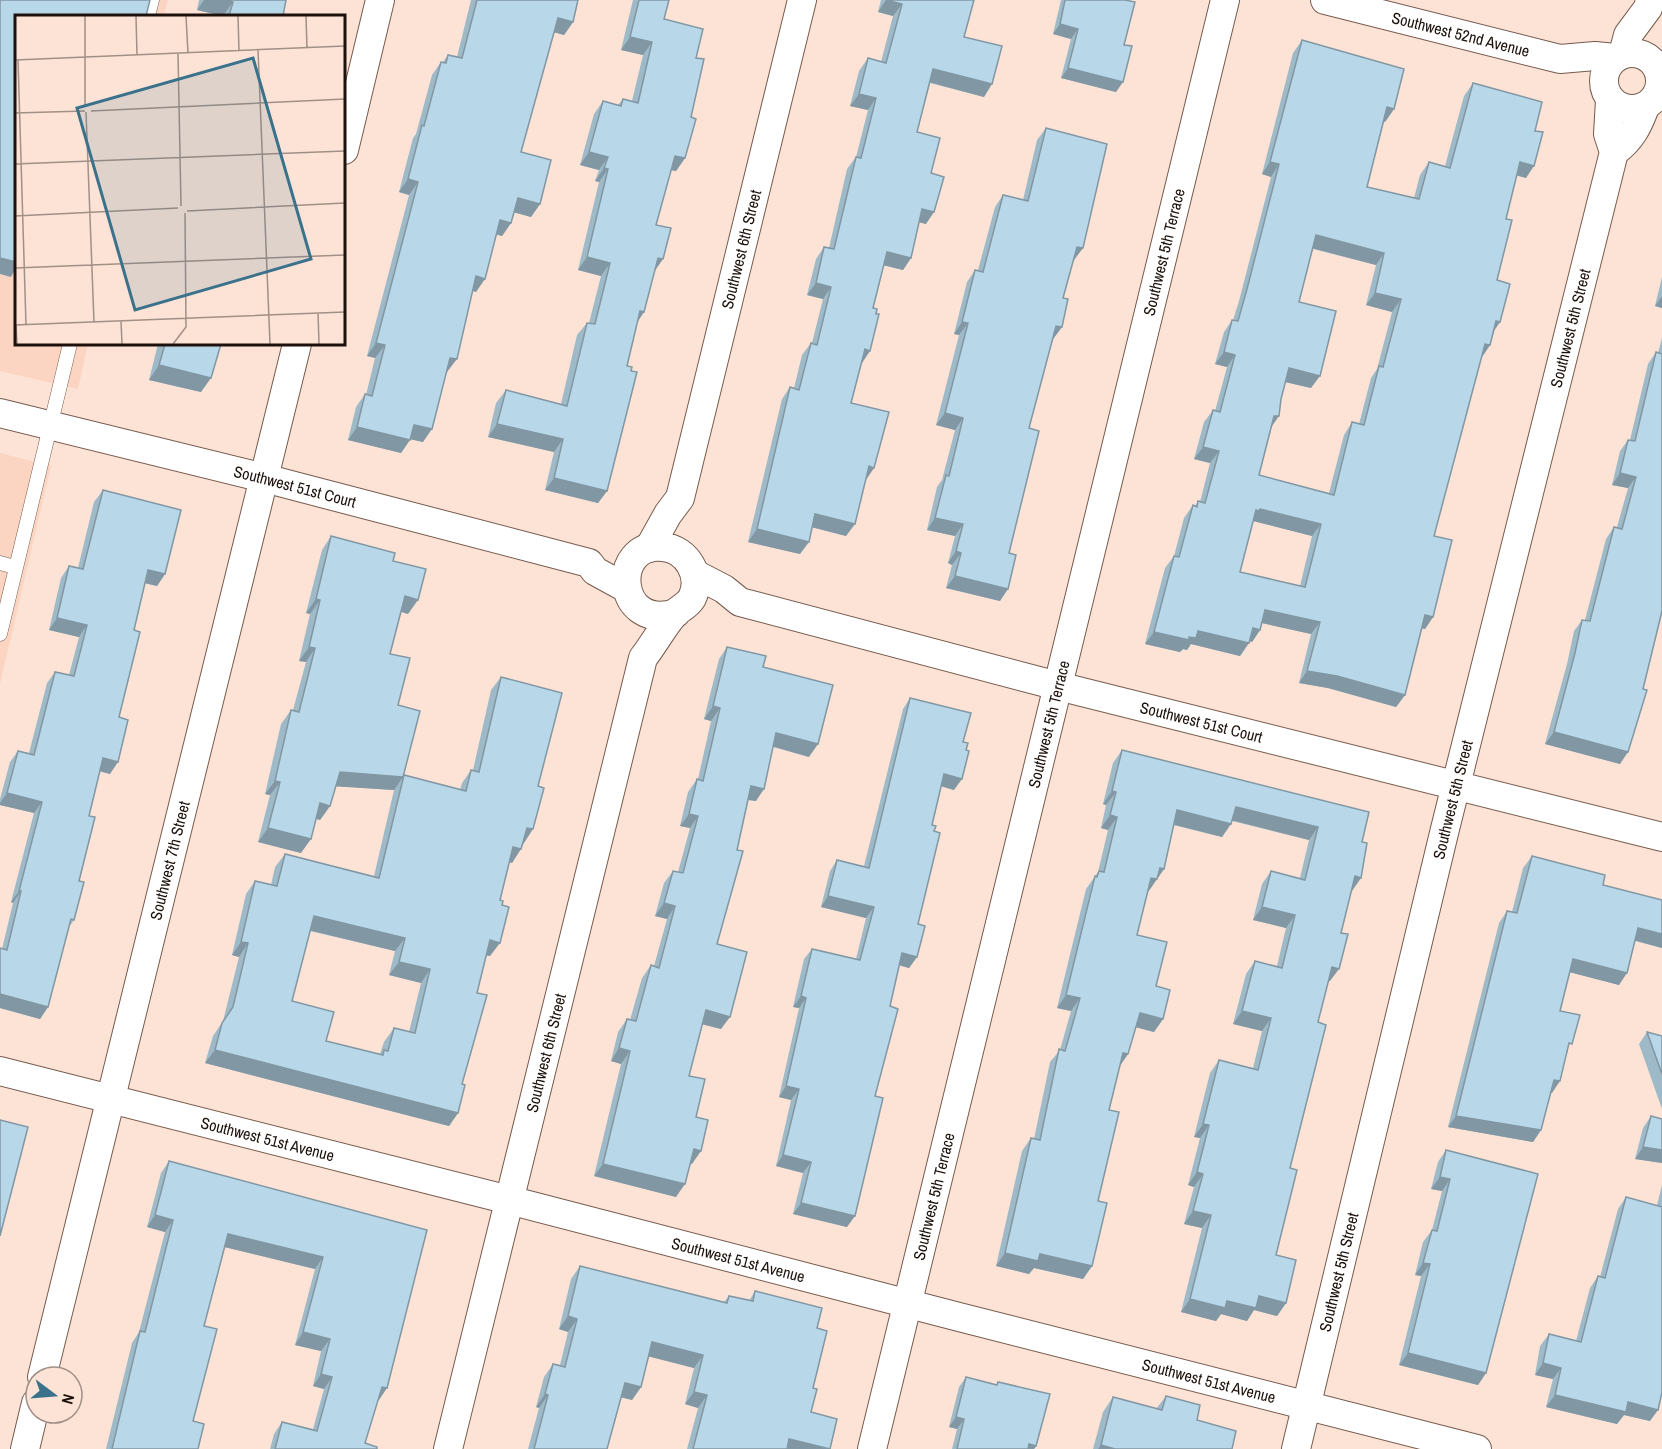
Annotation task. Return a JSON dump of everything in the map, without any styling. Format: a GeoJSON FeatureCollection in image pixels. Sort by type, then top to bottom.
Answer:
{"type":"FeatureCollection","features":[{"type":"Feature","properties":{"kind":"street"},"geometry":{"type":"LineString","coordinates":[[345,146],[380,0]]}},
{"type":"Feature","properties":{"kind":"street","name":"Southwest 6th Street"},"geometry":{"type":"LineString","coordinates":[[689,564],[681,498],[802,0]]}},
{"type":"Feature","properties":{"kind":"street","name":"Southwest 5th Terrace"},"geometry":{"type":"LineString","coordinates":[[872,1449],[1225,0]]}},
{"type":"Feature","properties":{"kind":"street","name":"Southwest 52nd Avenue"},"geometry":{"type":"LineString","coordinates":[[1325,0],[1560,59],[1619,56]]}},
{"type":"Feature","properties":{"kind":"street","name":"Southwest 5th Street"},"geometry":{"type":"LineString","coordinates":[[1296,1449],[1614,152],[1608,134],[1605,72],[1619,56],[1628,35],[1649,4]]}},
{"type":"Feature","properties":{"kind":"street","name":"Southwest 5th Street"},"geometry":{"type":"LineString","coordinates":[[1614,152],[1626,144],[1652,105],[1659,90],[1654,28],[1649,4]]}},
{"type":"Feature","properties":{"kind":"street"},"geometry":{"type":"LineString","coordinates":[[1619,56],[1639,54],[1657,65]]}},
{"type":"Feature","properties":{"kind":"street","name":"Southwest 52nd Avenue"},"geometry":{"type":"LineString","coordinates":[[1560,59],[1573,73],[1608,98]]}},
{"type":"Feature","properties":{"kind":"street"},"geometry":{"type":"LineString","coordinates":[[1608,98],[1622,108],[1630,110],[1652,105]]}},
{"type":"Feature","properties":{"kind":"street","name":"Southwest 7th Street"},"geometry":{"type":"LineString","coordinates":[[45,1365],[297,345]]}},
{"type":"Feature","properties":{"kind":"street","name":"Southwest 51st Court"},"geometry":{"type":"LineString","coordinates":[[0,413],[264,478],[589,563],[595,571],[632,598]]}},
{"type":"Feature","properties":{"kind":"street","name":"Southwest 6th Street"},"geometry":{"type":"LineString","coordinates":[[642,552],[681,498]]}},
{"type":"Feature","properties":{"kind":"street"},"geometry":{"type":"LineString","coordinates":[[661,546],[673,548],[689,564],[695,586],[692,597],[680,610],[665,616],[654,616],[632,598],[626,574],[630,563],[642,552],[661,546]]}},
{"type":"Feature","properties":{"kind":"street","name":"Southwest 51st Court"},"geometry":{"type":"LineString","coordinates":[[589,563],[600,558],[642,552]]}},
{"type":"Feature","properties":{"kind":"street","name":"Southwest 51st Court"},"geometry":{"type":"LineString","coordinates":[[689,564],[740,603]]}},
{"type":"Feature","properties":{"kind":"street","name":"Southwest 6th Street"},"geometry":{"type":"LineString","coordinates":[[632,598],[643,658]]}},
{"type":"Feature","properties":{"kind":"street","name":"Southwest 51st Court"},"geometry":{"type":"LineString","coordinates":[[680,610],[740,603],[1058,686],[1662,837]]}},
{"type":"Feature","properties":{"kind":"street","name":"Southwest 6th Street"},"geometry":{"type":"LineString","coordinates":[[448,1449],[643,658],[680,610]]}},
{"type":"Feature","properties":{"kind":"street","name":"Southwest 51st Avenue"},"geometry":{"type":"LineString","coordinates":[[0,1071],[1477,1449]]}},
{"type":"Feature","properties":{"kind":"street"},"geometry":{"type":"LineString","coordinates":[[25,1449],[31,1425]]}},
{"type":"Feature","properties":{"kind":"lane"},"geometry":{"type":"LineString","coordinates":[[148,15],[152,0]]}},
{"type":"Feature","properties":{"kind":"lane"},"geometry":{"type":"LineString","coordinates":[[0,634],[70,345]]}},
{"type":"Feature","properties":{"kind":"lane"},"geometry":{"type":"LineString","coordinates":[[0,563],[15,567]]}},
{"type":"Feature","properties":{"kind":"shaded area"},"geometry":{"type":"Polygon","coordinates":[[[0,0],[168,0],[164,15],[15,15],[15,345],[88,345],[78,389],[0,371],[0,0]]]}},
{"type":"Feature","properties":{"kind":"shaded area"},"geometry":{"type":"Polygon","coordinates":[[[0,453],[51,466],[0,684],[0,453]]]}},
{"type":"Feature","properties":{"kind":"building"},"geometry":{"type":"Polygon","coordinates":[[[0,0],[150,0],[146,15],[15,15],[15,262],[0,258],[0,0]]]}},
{"type":"Feature","properties":{"kind":"building"},"geometry":{"type":"Polygon","coordinates":[[[225,0],[286,0],[283,15],[229,15],[233,2],[225,0]]]}},
{"type":"Feature","properties":{"kind":"building"},"geometry":{"type":"Polygon","coordinates":[[[477,0],[578,0],[573,22],[558,18],[521,152],[551,160],[540,204],[518,198],[511,223],[500,220],[485,279],[476,276],[457,359],[450,358],[432,429],[414,425],[410,440],[357,427],[365,394],[372,396],[385,345],[376,343],[418,182],[408,179],[422,125],[424,126],[441,62],[446,63],[448,55],[462,58],[477,0]]]}},
{"type":"Feature","properties":{"kind":"building"},"geometry":{"type":"Polygon","coordinates":[[[639,0],[669,0],[664,19],[703,29],[696,58],[704,59],[691,117],[696,119],[685,158],[675,156],[656,225],[671,228],[663,259],[658,258],[644,312],[640,311],[627,366],[632,367],[631,371],[637,372],[607,491],[554,478],[563,439],[497,424],[506,390],[567,406],[587,323],[595,324],[610,263],[587,257],[608,169],[604,168],[608,157],[589,152],[603,101],[621,106],[623,99],[638,103],[652,42],[630,37],[639,0]]]}},
{"type":"Feature","properties":{"kind":"building"},"geometry":{"type":"Polygon","coordinates":[[[886,0],[974,0],[964,37],[1002,46],[992,84],[933,69],[917,132],[940,138],[931,173],[944,177],[934,212],[922,209],[911,258],[887,252],[873,308],[877,309],[876,314],[879,314],[870,351],[865,349],[851,403],[889,412],[874,468],[869,466],[855,524],[815,514],[809,542],[757,529],[790,387],[799,390],[811,343],[817,345],[831,287],[816,283],[824,247],[834,249],[856,157],[861,158],[876,98],[859,94],[868,58],[886,63],[902,4],[886,0]]]}},
{"type":"Feature","properties":{"kind":"building"},"geometry":{"type":"Polygon","coordinates":[[[1065,0],[1135,2],[1124,45],[1132,46],[1123,82],[1068,68],[1078,29],[1060,24],[1065,0]]]}},
{"type":"Feature","properties":{"kind":"building"},"geometry":{"type":"Polygon","coordinates":[[[1302,40],[1404,69],[1394,109],[1387,107],[1367,187],[1419,199],[1429,162],[1450,168],[1473,83],[1542,102],[1535,131],[1543,132],[1534,166],[1520,162],[1506,219],[1512,220],[1497,280],[1510,284],[1500,322],[1496,321],[1490,345],[1485,344],[1434,536],[1452,540],[1433,617],[1425,615],[1405,695],[1337,676],[1307,671],[1320,622],[1265,610],[1260,630],[1253,628],[1249,643],[1198,631],[1196,638],[1189,637],[1189,640],[1154,632],[1174,556],[1179,557],[1193,505],[1197,507],[1198,501],[1205,503],[1219,451],[1203,447],[1213,410],[1220,412],[1235,355],[1224,352],[1232,320],[1238,321],[1279,164],[1270,162],[1302,40]],[[1316,235],[1299,302],[1336,311],[1320,376],[1289,368],[1279,416],[1274,416],[1259,475],[1334,495],[1352,422],[1364,425],[1379,366],[1383,367],[1401,299],[1375,293],[1384,253],[1316,235]],[[1260,509],[1260,511],[1256,510],[1240,572],[1305,587],[1321,524],[1260,509]]]}},
{"type":"Feature","properties":{"kind":"building"},"geometry":{"type":"Polygon","coordinates":[[[1046,128],[1107,144],[1083,248],[1077,247],[1063,298],[1068,299],[1062,327],[1056,326],[1029,428],[1039,431],[1009,553],[1016,555],[1008,589],[955,576],[961,553],[956,551],[963,524],[935,518],[946,475],[949,476],[963,418],[945,413],[968,323],[962,322],[975,270],[983,272],[1003,195],[1028,201],[1046,128]]]}},
{"type":"Feature","properties":{"kind":"building"},"geometry":{"type":"Polygon","coordinates":[[[165,345],[221,345],[211,378],[159,365],[165,345]]]}},
{"type":"Feature","properties":{"kind":"building"},"geometry":{"type":"Polygon","coordinates":[[[1656,352],[1662,354],[1662,611],[1643,689],[1647,690],[1628,752],[1554,732],[1582,620],[1590,621],[1614,527],[1622,529],[1636,477],[1620,473],[1628,440],[1635,441],[1656,352]]]}},
{"type":"Feature","properties":{"kind":"building"},"geometry":{"type":"Polygon","coordinates":[[[103,490],[181,510],[165,574],[148,570],[134,630],[140,632],[119,717],[128,720],[118,762],[103,758],[89,816],[95,817],[79,881],[84,882],[74,920],[71,919],[48,1007],[0,994],[0,948],[7,950],[21,891],[19,891],[42,802],[7,793],[18,751],[34,755],[55,672],[74,676],[87,625],[57,618],[69,566],[83,569],[103,490]]]}},
{"type":"Feature","properties":{"kind":"building"},"geometry":{"type":"Polygon","coordinates":[[[331,536],[395,553],[393,561],[426,569],[418,600],[405,596],[390,654],[410,658],[398,705],[420,711],[403,777],[340,772],[330,806],[320,803],[311,839],[268,828],[280,782],[275,781],[291,710],[299,712],[315,648],[309,647],[320,600],[316,599],[331,536]]]}},
{"type":"Feature","properties":{"kind":"building"},"geometry":{"type":"Polygon","coordinates":[[[727,647],[766,656],[763,667],[833,685],[818,744],[776,733],[764,789],[751,786],[737,850],[743,851],[717,944],[747,952],[730,1017],[706,1010],[689,1076],[705,1079],[696,1117],[708,1120],[701,1151],[694,1149],[685,1184],[603,1164],[630,1051],[619,1048],[627,1019],[636,1021],[651,965],[659,968],[675,906],[664,903],[673,871],[683,873],[698,816],[689,814],[697,779],[703,781],[720,708],[713,706],[727,647]]]}},
{"type":"Feature","properties":{"kind":"building"},"geometry":{"type":"Polygon","coordinates":[[[501,677],[562,693],[538,786],[544,788],[533,829],[527,828],[521,849],[513,847],[500,900],[503,901],[502,905],[509,907],[500,943],[490,940],[477,993],[487,995],[462,1084],[465,1085],[458,1113],[215,1050],[222,1023],[233,1007],[248,943],[241,942],[255,881],[277,886],[285,854],[379,878],[404,775],[466,791],[471,770],[479,772],[501,677]],[[314,916],[292,1001],[334,1012],[326,1041],[383,1055],[384,1050],[388,1051],[394,1028],[415,1033],[430,969],[399,962],[405,938],[314,916]]]}},
{"type":"Feature","properties":{"kind":"building"},"geometry":{"type":"Polygon","coordinates":[[[910,698],[971,713],[963,742],[968,743],[966,750],[969,751],[962,779],[944,774],[932,825],[936,826],[934,831],[940,833],[918,924],[925,926],[917,957],[902,953],[890,1006],[898,1009],[875,1096],[883,1098],[855,1216],[801,1203],[811,1162],[783,1155],[799,1089],[786,1086],[806,998],[801,996],[812,949],[860,960],[874,907],[828,896],[837,860],[869,868],[910,698]]]}},
{"type":"Feature","properties":{"kind":"building"},"geometry":{"type":"Polygon","coordinates":[[[1122,750],[1369,812],[1362,842],[1367,843],[1361,878],[1355,876],[1341,933],[1348,934],[1339,969],[1332,967],[1318,1022],[1326,1025],[1290,1168],[1297,1170],[1276,1255],[1296,1260],[1286,1303],[1259,1296],[1256,1308],[1227,1301],[1225,1308],[1190,1299],[1211,1215],[1193,1211],[1203,1174],[1197,1172],[1209,1125],[1203,1124],[1219,1060],[1258,1070],[1271,1018],[1242,1011],[1255,961],[1282,968],[1295,915],[1262,907],[1271,871],[1305,880],[1318,827],[1236,807],[1231,824],[1177,810],[1164,869],[1160,868],[1157,879],[1151,878],[1137,935],[1167,942],[1156,986],[1170,990],[1163,1019],[1140,1013],[1128,1054],[1123,1053],[1109,1110],[1119,1112],[1098,1201],[1107,1203],[1092,1266],[1040,1254],[1038,1261],[1005,1253],[1031,1138],[1040,1140],[1059,1049],[1065,1051],[1080,998],[1066,995],[1095,876],[1097,877],[1099,871],[1104,872],[1117,817],[1110,815],[1116,792],[1112,791],[1122,750]]]}},
{"type":"Feature","properties":{"kind":"building"},"geometry":{"type":"Polygon","coordinates":[[[1532,856],[1605,875],[1603,885],[1662,900],[1662,934],[1638,928],[1627,973],[1573,959],[1560,1011],[1580,1015],[1572,1044],[1569,1043],[1560,1081],[1554,1080],[1541,1130],[1456,1116],[1507,911],[1517,913],[1532,856]]]}},
{"type":"Feature","properties":{"kind":"building"},"geometry":{"type":"Polygon","coordinates":[[[1647,1032],[1662,1036],[1662,1074],[1647,1032]]]}},
{"type":"Feature","properties":{"kind":"building"},"geometry":{"type":"Polygon","coordinates":[[[1651,1116],[1662,1119],[1662,1150],[1643,1147],[1651,1116]]]}},
{"type":"Feature","properties":{"kind":"building"},"geometry":{"type":"Polygon","coordinates":[[[0,1120],[28,1127],[0,1236],[0,1120]]]}},
{"type":"Feature","properties":{"kind":"building"},"geometry":{"type":"Polygon","coordinates":[[[1446,1150],[1538,1174],[1486,1373],[1408,1353],[1430,1264],[1423,1263],[1432,1230],[1437,1231],[1450,1179],[1440,1177],[1446,1150]]]}},
{"type":"Feature","properties":{"kind":"building"},"geometry":{"type":"Polygon","coordinates":[[[169,1161],[427,1230],[387,1388],[382,1387],[365,1443],[377,1449],[275,1449],[282,1422],[317,1431],[332,1377],[321,1374],[330,1339],[303,1332],[323,1257],[228,1234],[204,1326],[217,1329],[193,1421],[204,1424],[198,1449],[112,1449],[140,1331],[145,1332],[173,1220],[155,1215],[169,1161]]]}},
{"type":"Feature","properties":{"kind":"building"},"geometry":{"type":"Polygon","coordinates":[[[1626,1197],[1662,1207],[1662,1392],[1658,1410],[1628,1402],[1626,1412],[1555,1395],[1561,1368],[1543,1363],[1549,1334],[1581,1342],[1598,1276],[1605,1278],[1626,1197]]]}},
{"type":"Feature","properties":{"kind":"building"},"geometry":{"type":"Polygon","coordinates":[[[580,1266],[727,1303],[729,1296],[753,1301],[755,1291],[822,1308],[817,1328],[827,1331],[813,1388],[817,1389],[811,1412],[837,1419],[830,1449],[789,1439],[787,1449],[693,1449],[707,1395],[694,1392],[703,1355],[652,1342],[641,1387],[625,1383],[607,1449],[534,1449],[548,1395],[545,1394],[553,1364],[565,1367],[577,1319],[568,1316],[580,1266]]]}},
{"type":"Feature","properties":{"kind":"building"},"geometry":{"type":"Polygon","coordinates":[[[966,1377],[1050,1394],[1036,1446],[1029,1444],[1028,1449],[957,1449],[964,1419],[956,1417],[966,1377]]]}},
{"type":"Feature","properties":{"kind":"building"},"geometry":{"type":"Polygon","coordinates":[[[1166,1396],[1200,1405],[1197,1420],[1236,1431],[1232,1449],[1115,1449],[1101,1445],[1113,1397],[1162,1410],[1166,1396]]]}}]}
